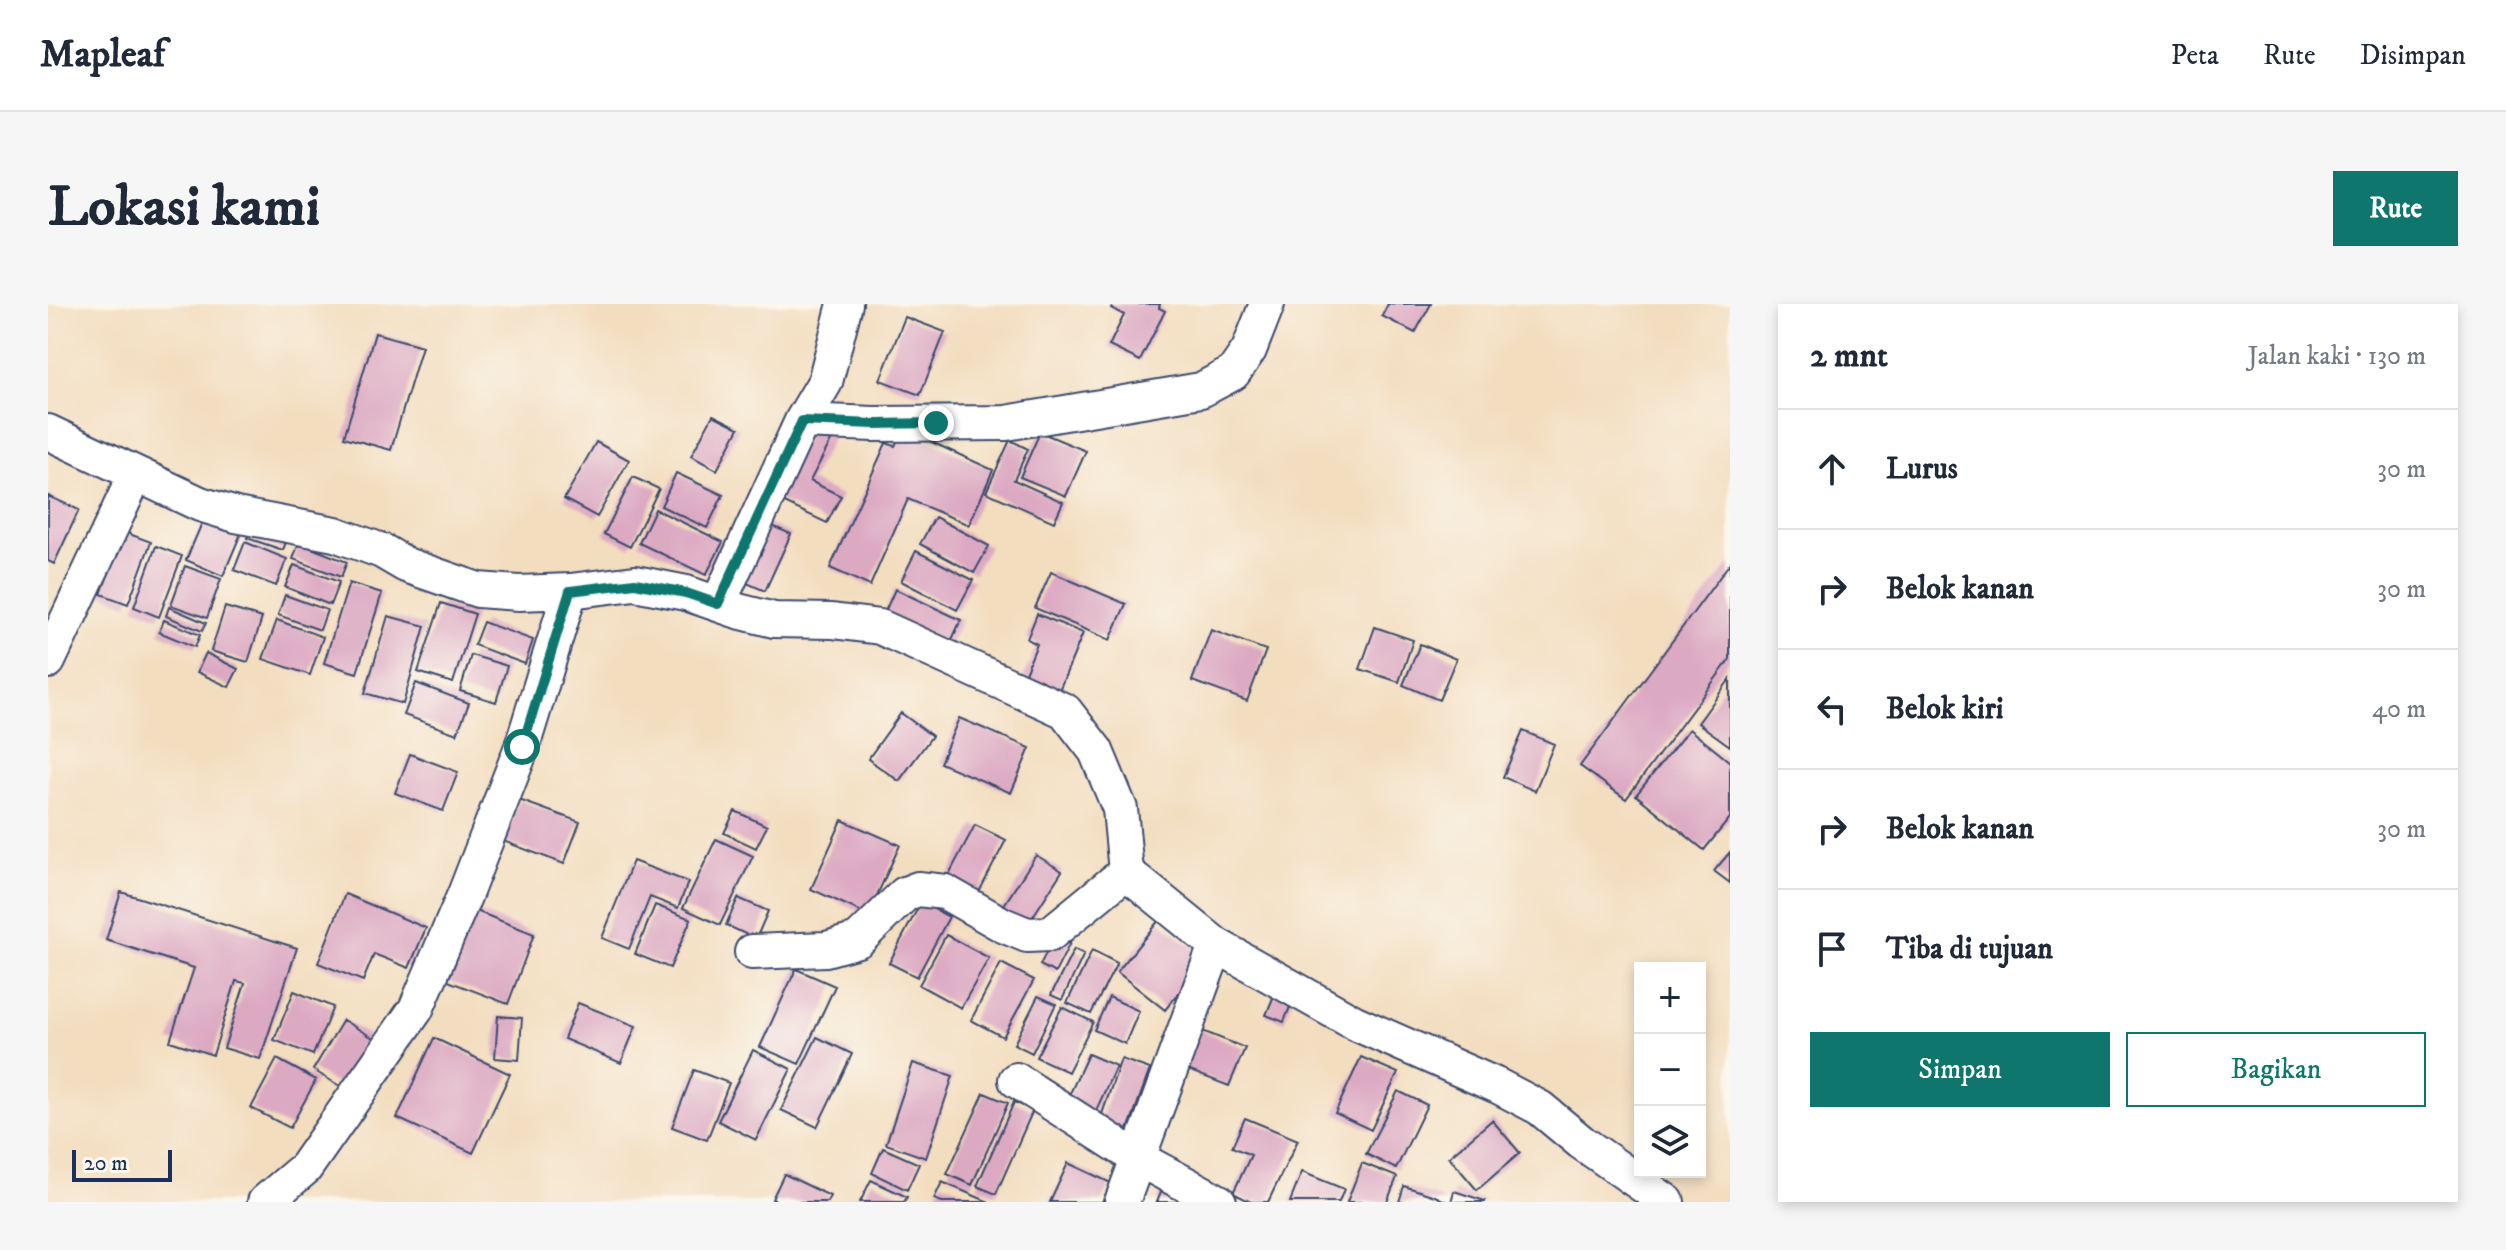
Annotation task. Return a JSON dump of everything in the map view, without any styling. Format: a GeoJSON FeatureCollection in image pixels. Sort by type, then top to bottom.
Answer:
{"type":"FeatureCollection","features":[{"type":"Feature","properties":{"kind":"street"},"geometry":{"type":"LineString","coordinates":[[718,604],[802,421],[825,382],[845,304]]}},
{"type":"Feature","properties":{"kind":"street"},"geometry":{"type":"LineString","coordinates":[[802,421],[1006,423],[1201,390],[1233,373],[1249,350],[1267,304]]}},
{"type":"Feature","properties":{"kind":"street"},"geometry":{"type":"LineString","coordinates":[[48,432],[200,504],[236,515],[335,534],[382,551],[406,565],[478,590],[519,593],[570,591],[635,583],[686,593],[774,620],[832,621],[880,627],[1065,711],[1096,751],[1120,809],[1126,872],[1216,945],[1355,1023],[1498,1086],[1540,1108],[1581,1142],[1667,1202]]}},
{"type":"Feature","properties":{"kind":"street"},"geometry":{"type":"LineString","coordinates":[[48,661],[136,474]]}},
{"type":"Feature","properties":{"kind":"street"},"geometry":{"type":"LineString","coordinates":[[265,1202],[305,1168],[416,1009],[522,747],[570,591]]}},
{"type":"Feature","properties":{"kind":"street"},"geometry":{"type":"LineString","coordinates":[[752,952],[826,949],[858,940],[905,894],[918,889],[945,892],[1027,935],[1050,934],[1126,872]]}},
{"type":"Feature","properties":{"kind":"street"},"geometry":{"type":"LineString","coordinates":[[1122,1202],[1216,945]]}},
{"type":"Feature","properties":{"kind":"street"},"geometry":{"type":"LineString","coordinates":[[1016,1080],[1139,1159],[1219,1202]]}},
{"type":"Feature","properties":{"kind":"building"},"geometry":{"type":"Polygon","coordinates":[[[1113,304],[1160,304],[1159,308],[1165,311],[1140,361],[1109,346],[1124,315],[1111,308],[1113,304]]]}},
{"type":"Feature","properties":{"kind":"building"},"geometry":{"type":"Polygon","coordinates":[[[1388,304],[1431,304],[1415,333],[1382,316],[1388,304]]]}},
{"type":"Feature","properties":{"kind":"building"},"geometry":{"type":"Polygon","coordinates":[[[905,317],[945,332],[920,395],[880,380],[905,317]]]}},
{"type":"Feature","properties":{"kind":"building"},"geometry":{"type":"Polygon","coordinates":[[[375,333],[422,346],[391,450],[344,437],[375,333]]]}},
{"type":"Feature","properties":{"kind":"building"},"geometry":{"type":"Polygon","coordinates":[[[713,415],[739,428],[717,470],[691,456],[713,415]]]}},
{"type":"Feature","properties":{"kind":"building"},"geometry":{"type":"Polygon","coordinates":[[[814,423],[835,433],[810,481],[841,496],[827,523],[774,498],[814,423]]]}},
{"type":"Feature","properties":{"kind":"building"},"geometry":{"type":"Polygon","coordinates":[[[903,429],[993,470],[969,525],[908,499],[870,586],[830,568],[886,443],[895,446],[903,429]]]}},
{"type":"Feature","properties":{"kind":"building"},"geometry":{"type":"Polygon","coordinates":[[[1040,432],[1086,451],[1066,496],[1020,477],[1040,432]]]}},
{"type":"Feature","properties":{"kind":"building"},"geometry":{"type":"Polygon","coordinates":[[[1010,440],[1028,449],[1014,480],[1063,502],[1054,522],[986,492],[1010,440]]]}},
{"type":"Feature","properties":{"kind":"building"},"geometry":{"type":"Polygon","coordinates":[[[596,442],[629,460],[597,517],[564,499],[596,442]]]}},
{"type":"Feature","properties":{"kind":"building"},"geometry":{"type":"Polygon","coordinates":[[[676,473],[723,495],[707,528],[661,506],[676,473]]]}},
{"type":"Feature","properties":{"kind":"building"},"geometry":{"type":"Polygon","coordinates":[[[633,477],[659,489],[630,547],[604,534],[633,477]]]}},
{"type":"Feature","properties":{"kind":"building"},"geometry":{"type":"Polygon","coordinates":[[[48,496],[79,510],[54,564],[48,561],[48,496]]]}},
{"type":"Feature","properties":{"kind":"building"},"geometry":{"type":"Polygon","coordinates":[[[655,509],[723,542],[706,575],[639,543],[655,509]]]}},
{"type":"Feature","properties":{"kind":"building"},"geometry":{"type":"Polygon","coordinates":[[[205,516],[242,531],[223,576],[186,560],[205,516]]]}},
{"type":"Feature","properties":{"kind":"building"},"geometry":{"type":"Polygon","coordinates":[[[935,517],[989,546],[974,573],[920,544],[935,517]]]}},
{"type":"Feature","properties":{"kind":"building"},"geometry":{"type":"Polygon","coordinates":[[[253,521],[289,534],[283,550],[247,538],[253,521]]]}},
{"type":"Feature","properties":{"kind":"building"},"geometry":{"type":"Polygon","coordinates":[[[765,523],[791,534],[765,591],[740,580],[765,523]]]}},
{"type":"Feature","properties":{"kind":"building"},"geometry":{"type":"Polygon","coordinates":[[[124,532],[151,542],[128,604],[101,594],[124,532]]]}},
{"type":"Feature","properties":{"kind":"building"},"geometry":{"type":"Polygon","coordinates":[[[245,542],[287,559],[276,586],[234,570],[245,542]]]}},
{"type":"Feature","properties":{"kind":"building"},"geometry":{"type":"Polygon","coordinates":[[[299,543],[347,562],[341,577],[293,559],[299,543]]]}},
{"type":"Feature","properties":{"kind":"building"},"geometry":{"type":"Polygon","coordinates":[[[156,546],[182,556],[159,617],[134,607],[156,546]]]}},
{"type":"Feature","properties":{"kind":"building"},"geometry":{"type":"Polygon","coordinates":[[[916,551],[973,580],[957,610],[901,581],[916,551]]]}},
{"type":"Feature","properties":{"kind":"building"},"geometry":{"type":"Polygon","coordinates":[[[1730,563],[1730,659],[1626,799],[1580,766],[1730,563]]]}},
{"type":"Feature","properties":{"kind":"building"},"geometry":{"type":"Polygon","coordinates":[[[294,565],[339,582],[330,605],[285,587],[294,565]]]}},
{"type":"Feature","properties":{"kind":"building"},"geometry":{"type":"Polygon","coordinates":[[[185,566],[221,579],[207,618],[171,605],[185,566]]]}},
{"type":"Feature","properties":{"kind":"building"},"geometry":{"type":"Polygon","coordinates":[[[1051,572],[1126,604],[1110,640],[1035,608],[1051,572]]]}},
{"type":"Feature","properties":{"kind":"building"},"geometry":{"type":"Polygon","coordinates":[[[349,583],[382,593],[357,673],[324,663],[349,583]]]}},
{"type":"Feature","properties":{"kind":"building"},"geometry":{"type":"Polygon","coordinates":[[[895,589],[961,620],[950,644],[884,614],[895,589]]]}},
{"type":"Feature","properties":{"kind":"building"},"geometry":{"type":"Polygon","coordinates":[[[285,595],[327,610],[320,630],[278,615],[285,595]]]}},
{"type":"Feature","properties":{"kind":"building"},"geometry":{"type":"Polygon","coordinates":[[[441,603],[475,614],[453,683],[418,672],[441,603]]]}},
{"type":"Feature","properties":{"kind":"building"},"geometry":{"type":"Polygon","coordinates":[[[169,607],[206,623],[202,631],[166,616],[169,607]]]}},
{"type":"Feature","properties":{"kind":"building"},"geometry":{"type":"Polygon","coordinates":[[[225,607],[262,618],[248,662],[211,651],[225,607]]]}},
{"type":"Feature","properties":{"kind":"building"},"geometry":{"type":"Polygon","coordinates":[[[1037,614],[1083,633],[1058,693],[1023,678],[1037,644],[1027,639],[1037,614]]]}},
{"type":"Feature","properties":{"kind":"building"},"geometry":{"type":"Polygon","coordinates":[[[388,616],[425,626],[403,704],[365,693],[388,616]]]}},
{"type":"Feature","properties":{"kind":"building"},"geometry":{"type":"Polygon","coordinates":[[[164,620],[200,635],[195,647],[159,632],[164,620]]]}},
{"type":"Feature","properties":{"kind":"building"},"geometry":{"type":"Polygon","coordinates":[[[277,620],[323,637],[310,675],[263,659],[277,620]]]}},
{"type":"Feature","properties":{"kind":"building"},"geometry":{"type":"Polygon","coordinates":[[[483,622],[533,640],[525,664],[474,645],[483,622]]]}},
{"type":"Feature","properties":{"kind":"building"},"geometry":{"type":"Polygon","coordinates":[[[1375,627],[1413,640],[1399,682],[1360,669],[1375,627]]]}},
{"type":"Feature","properties":{"kind":"building"},"geometry":{"type":"Polygon","coordinates":[[[1211,630],[1266,650],[1247,701],[1192,681],[1211,630]]]}},
{"type":"Feature","properties":{"kind":"building"},"geometry":{"type":"Polygon","coordinates":[[[1420,644],[1456,659],[1439,700],[1403,685],[1420,644]]]}},
{"type":"Feature","properties":{"kind":"building"},"geometry":{"type":"Polygon","coordinates":[[[206,653],[238,669],[229,687],[197,672],[206,653]]]}},
{"type":"Feature","properties":{"kind":"building"},"geometry":{"type":"Polygon","coordinates":[[[471,655],[507,666],[496,702],[460,691],[471,655]]]}},
{"type":"Feature","properties":{"kind":"building"},"geometry":{"type":"Polygon","coordinates":[[[1730,679],[1730,746],[1698,723],[1730,679]]]}},
{"type":"Feature","properties":{"kind":"building"},"geometry":{"type":"Polygon","coordinates":[[[416,683],[469,703],[457,734],[404,715],[416,683]]]}},
{"type":"Feature","properties":{"kind":"building"},"geometry":{"type":"Polygon","coordinates":[[[901,713],[932,736],[899,781],[868,759],[901,713]]]}},
{"type":"Feature","properties":{"kind":"building"},"geometry":{"type":"Polygon","coordinates":[[[959,718],[1030,748],[1011,793],[940,763],[959,718]]]}},
{"type":"Feature","properties":{"kind":"building"},"geometry":{"type":"Polygon","coordinates":[[[1689,729],[1730,762],[1730,818],[1704,850],[1636,795],[1689,729]]]}},
{"type":"Feature","properties":{"kind":"building"},"geometry":{"type":"Polygon","coordinates":[[[1523,731],[1554,744],[1535,791],[1503,777],[1523,731]]]}},
{"type":"Feature","properties":{"kind":"building"},"geometry":{"type":"Polygon","coordinates":[[[410,754],[458,772],[443,811],[395,793],[410,754]]]}},
{"type":"Feature","properties":{"kind":"building"},"geometry":{"type":"Polygon","coordinates":[[[519,800],[580,822],[564,864],[503,841],[519,800]]]}},
{"type":"Feature","properties":{"kind":"building"},"geometry":{"type":"Polygon","coordinates":[[[735,811],[767,826],[756,848],[724,833],[735,811]]]}},
{"type":"Feature","properties":{"kind":"building"},"geometry":{"type":"Polygon","coordinates":[[[842,820],[900,845],[868,915],[811,889],[842,820]]]}},
{"type":"Feature","properties":{"kind":"building"},"geometry":{"type":"Polygon","coordinates":[[[975,825],[1006,840],[977,896],[946,880],[975,825]]]}},
{"type":"Feature","properties":{"kind":"building"},"geometry":{"type":"Polygon","coordinates":[[[716,839],[753,856],[720,925],[683,908],[716,839]]]}},
{"type":"Feature","properties":{"kind":"building"},"geometry":{"type":"Polygon","coordinates":[[[1730,852],[1730,883],[1714,871],[1730,852]]]}},
{"type":"Feature","properties":{"kind":"building"},"geometry":{"type":"Polygon","coordinates":[[[1036,855],[1062,871],[1023,932],[997,916],[1036,855]]]}},
{"type":"Feature","properties":{"kind":"building"},"geometry":{"type":"Polygon","coordinates":[[[633,861],[688,882],[678,908],[650,897],[629,949],[602,938],[633,861]]]}},
{"type":"Feature","properties":{"kind":"building"},"geometry":{"type":"Polygon","coordinates":[[[121,892],[297,948],[260,1059],[224,1048],[245,983],[236,981],[213,1055],[170,1041],[194,968],[106,940],[121,892]]]}},
{"type":"Feature","properties":{"kind":"building"},"geometry":{"type":"Polygon","coordinates":[[[345,894],[426,928],[409,968],[374,954],[363,981],[318,963],[345,894]]]}},
{"type":"Feature","properties":{"kind":"building"},"geometry":{"type":"Polygon","coordinates":[[[738,898],[768,911],[756,939],[726,925],[738,898]]]}},
{"type":"Feature","properties":{"kind":"building"},"geometry":{"type":"Polygon","coordinates":[[[921,902],[949,917],[917,977],[889,963],[921,902]]]}},
{"type":"Feature","properties":{"kind":"building"},"geometry":{"type":"Polygon","coordinates":[[[655,905],[691,919],[670,968],[635,954],[655,905]]]}},
{"type":"Feature","properties":{"kind":"building"},"geometry":{"type":"Polygon","coordinates":[[[476,911],[534,934],[508,1004],[448,981],[476,911]]]}},
{"type":"Feature","properties":{"kind":"building"},"geometry":{"type":"Polygon","coordinates":[[[1159,920],[1206,959],[1165,1010],[1117,972],[1159,920]]]}},
{"type":"Feature","properties":{"kind":"building"},"geometry":{"type":"Polygon","coordinates":[[[1056,933],[1071,941],[1055,973],[1040,965],[1056,933]]]}},
{"type":"Feature","properties":{"kind":"building"},"geometry":{"type":"Polygon","coordinates":[[[946,935],[989,958],[961,1008],[919,985],[946,935]]]}},
{"type":"Feature","properties":{"kind":"building"},"geometry":{"type":"Polygon","coordinates":[[[1074,949],[1084,954],[1062,1000],[1051,995],[1074,949]]]}},
{"type":"Feature","properties":{"kind":"building"},"geometry":{"type":"Polygon","coordinates":[[[1092,950],[1117,963],[1091,1014],[1067,1003],[1092,950]]]}},
{"type":"Feature","properties":{"kind":"building"},"geometry":{"type":"Polygon","coordinates":[[[1001,963],[1034,980],[1003,1037],[971,1020],[1001,963]]]}},
{"type":"Feature","properties":{"kind":"building"},"geometry":{"type":"Polygon","coordinates":[[[796,969],[835,986],[799,1064],[760,1047],[796,969]]]}},
{"type":"Feature","properties":{"kind":"building"},"geometry":{"type":"Polygon","coordinates":[[[294,991],[333,1007],[313,1055],[274,1040],[294,991]]]}},
{"type":"Feature","properties":{"kind":"building"},"geometry":{"type":"Polygon","coordinates":[[[1275,993],[1293,999],[1284,1022],[1266,1015],[1275,993]]]}},
{"type":"Feature","properties":{"kind":"building"},"geometry":{"type":"Polygon","coordinates":[[[1038,996],[1056,1004],[1032,1053],[1014,1044],[1038,996]]]}},
{"type":"Feature","properties":{"kind":"building"},"geometry":{"type":"Polygon","coordinates":[[[1109,997],[1139,1011],[1125,1044],[1094,1030],[1109,997]]]}},
{"type":"Feature","properties":{"kind":"building"},"geometry":{"type":"Polygon","coordinates":[[[578,1003],[636,1026],[621,1063],[564,1039],[578,1003]]]}},
{"type":"Feature","properties":{"kind":"building"},"geometry":{"type":"Polygon","coordinates":[[[1062,1007],[1093,1022],[1068,1072],[1036,1057],[1062,1007]]]}},
{"type":"Feature","properties":{"kind":"building"},"geometry":{"type":"Polygon","coordinates":[[[498,1016],[522,1018],[519,1060],[495,1058],[498,1016]]]}},
{"type":"Feature","properties":{"kind":"building"},"geometry":{"type":"Polygon","coordinates":[[[343,1020],[380,1042],[350,1092],[313,1070],[343,1020]]]}},
{"type":"Feature","properties":{"kind":"building"},"geometry":{"type":"Polygon","coordinates":[[[1200,1030],[1245,1048],[1229,1086],[1185,1069],[1200,1030]]]}},
{"type":"Feature","properties":{"kind":"building"},"geometry":{"type":"Polygon","coordinates":[[[817,1037],[852,1054],[817,1127],[781,1110],[817,1037]]]}},
{"type":"Feature","properties":{"kind":"building"},"geometry":{"type":"Polygon","coordinates":[[[434,1038],[510,1074],[473,1153],[397,1118],[434,1038]]]}},
{"type":"Feature","properties":{"kind":"building"},"geometry":{"type":"Polygon","coordinates":[[[753,1050],[791,1069],[756,1140],[718,1121],[753,1050]]]}},
{"type":"Feature","properties":{"kind":"building"},"geometry":{"type":"Polygon","coordinates":[[[1088,1054],[1116,1066],[1095,1113],[1067,1100],[1088,1054]]]}},
{"type":"Feature","properties":{"kind":"building"},"geometry":{"type":"Polygon","coordinates":[[[1361,1057],[1398,1073],[1371,1130],[1335,1113],[1361,1057]]]}},
{"type":"Feature","properties":{"kind":"building"},"geometry":{"type":"Polygon","coordinates":[[[277,1059],[316,1080],[290,1128],[251,1108],[277,1059]]]}},
{"type":"Feature","properties":{"kind":"building"},"geometry":{"type":"Polygon","coordinates":[[[1121,1059],[1150,1069],[1128,1130],[1100,1120],[1121,1059]]]}},
{"type":"Feature","properties":{"kind":"building"},"geometry":{"type":"Polygon","coordinates":[[[913,1063],[953,1076],[926,1158],[886,1144],[913,1063]]]}},
{"type":"Feature","properties":{"kind":"building"},"geometry":{"type":"Polygon","coordinates":[[[694,1070],[729,1083],[707,1140],[672,1127],[694,1070]]]}},
{"type":"Feature","properties":{"kind":"building"},"geometry":{"type":"Polygon","coordinates":[[[1398,1091],[1427,1105],[1396,1169],[1366,1154],[1398,1091]]]}},
{"type":"Feature","properties":{"kind":"building"},"geometry":{"type":"Polygon","coordinates":[[[984,1093],[1008,1103],[972,1185],[947,1174],[984,1093]]]}},
{"type":"Feature","properties":{"kind":"building"},"geometry":{"type":"Polygon","coordinates":[[[1014,1102],[1033,1110],[996,1194],[977,1186],[1014,1102]]]}},
{"type":"Feature","properties":{"kind":"building"},"geometry":{"type":"Polygon","coordinates":[[[1245,1118],[1298,1140],[1268,1202],[1251,1202],[1233,1193],[1251,1155],[1232,1147],[1245,1118]]]}},
{"type":"Feature","properties":{"kind":"building"},"geometry":{"type":"Polygon","coordinates":[[[1492,1120],[1520,1153],[1477,1190],[1449,1157],[1492,1120]]]}},
{"type":"Feature","properties":{"kind":"building"},"geometry":{"type":"Polygon","coordinates":[[[883,1148],[919,1164],[907,1190],[872,1173],[883,1148]]]}},
{"type":"Feature","properties":{"kind":"building"},"geometry":{"type":"Polygon","coordinates":[[[1068,1163],[1111,1183],[1102,1202],[1050,1202],[1068,1163]]]}},
{"type":"Feature","properties":{"kind":"building"},"geometry":{"type":"Polygon","coordinates":[[[1362,1163],[1397,1177],[1387,1202],[1347,1202],[1362,1163]]]}},
{"type":"Feature","properties":{"kind":"building"},"geometry":{"type":"Polygon","coordinates":[[[1302,1172],[1344,1189],[1339,1202],[1290,1202],[1302,1172]]]}},
{"type":"Feature","properties":{"kind":"building"},"geometry":{"type":"Polygon","coordinates":[[[784,1174],[830,1196],[827,1202],[779,1202],[772,1199],[784,1174]]]}},
{"type":"Feature","properties":{"kind":"building"},"geometry":{"type":"Polygon","coordinates":[[[871,1180],[907,1197],[904,1202],[860,1202],[871,1180]]]}},
{"type":"Feature","properties":{"kind":"building"},"geometry":{"type":"Polygon","coordinates":[[[942,1182],[989,1202],[942,1202],[934,1199],[942,1182]]]}},
{"type":"Feature","properties":{"kind":"building"},"geometry":{"type":"Polygon","coordinates":[[[1404,1186],[1435,1196],[1447,1202],[1399,1202],[1404,1186]]]}},
{"type":"Feature","properties":{"kind":"building"},"geometry":{"type":"Polygon","coordinates":[[[1162,1190],[1190,1202],[1157,1202],[1162,1190]]]}},
{"type":"Feature","properties":{"kind":"building"},"geometry":{"type":"Polygon","coordinates":[[[1454,1191],[1485,1201],[1485,1202],[1451,1202],[1454,1191]]]}},
{"type":"Feature","properties":{"kind":"route"},"geometry":{"type":"LineString","coordinates":[[522,747],[570,591],[635,583],[686,593],[718,604],[802,421],[936,423]]}}]}
